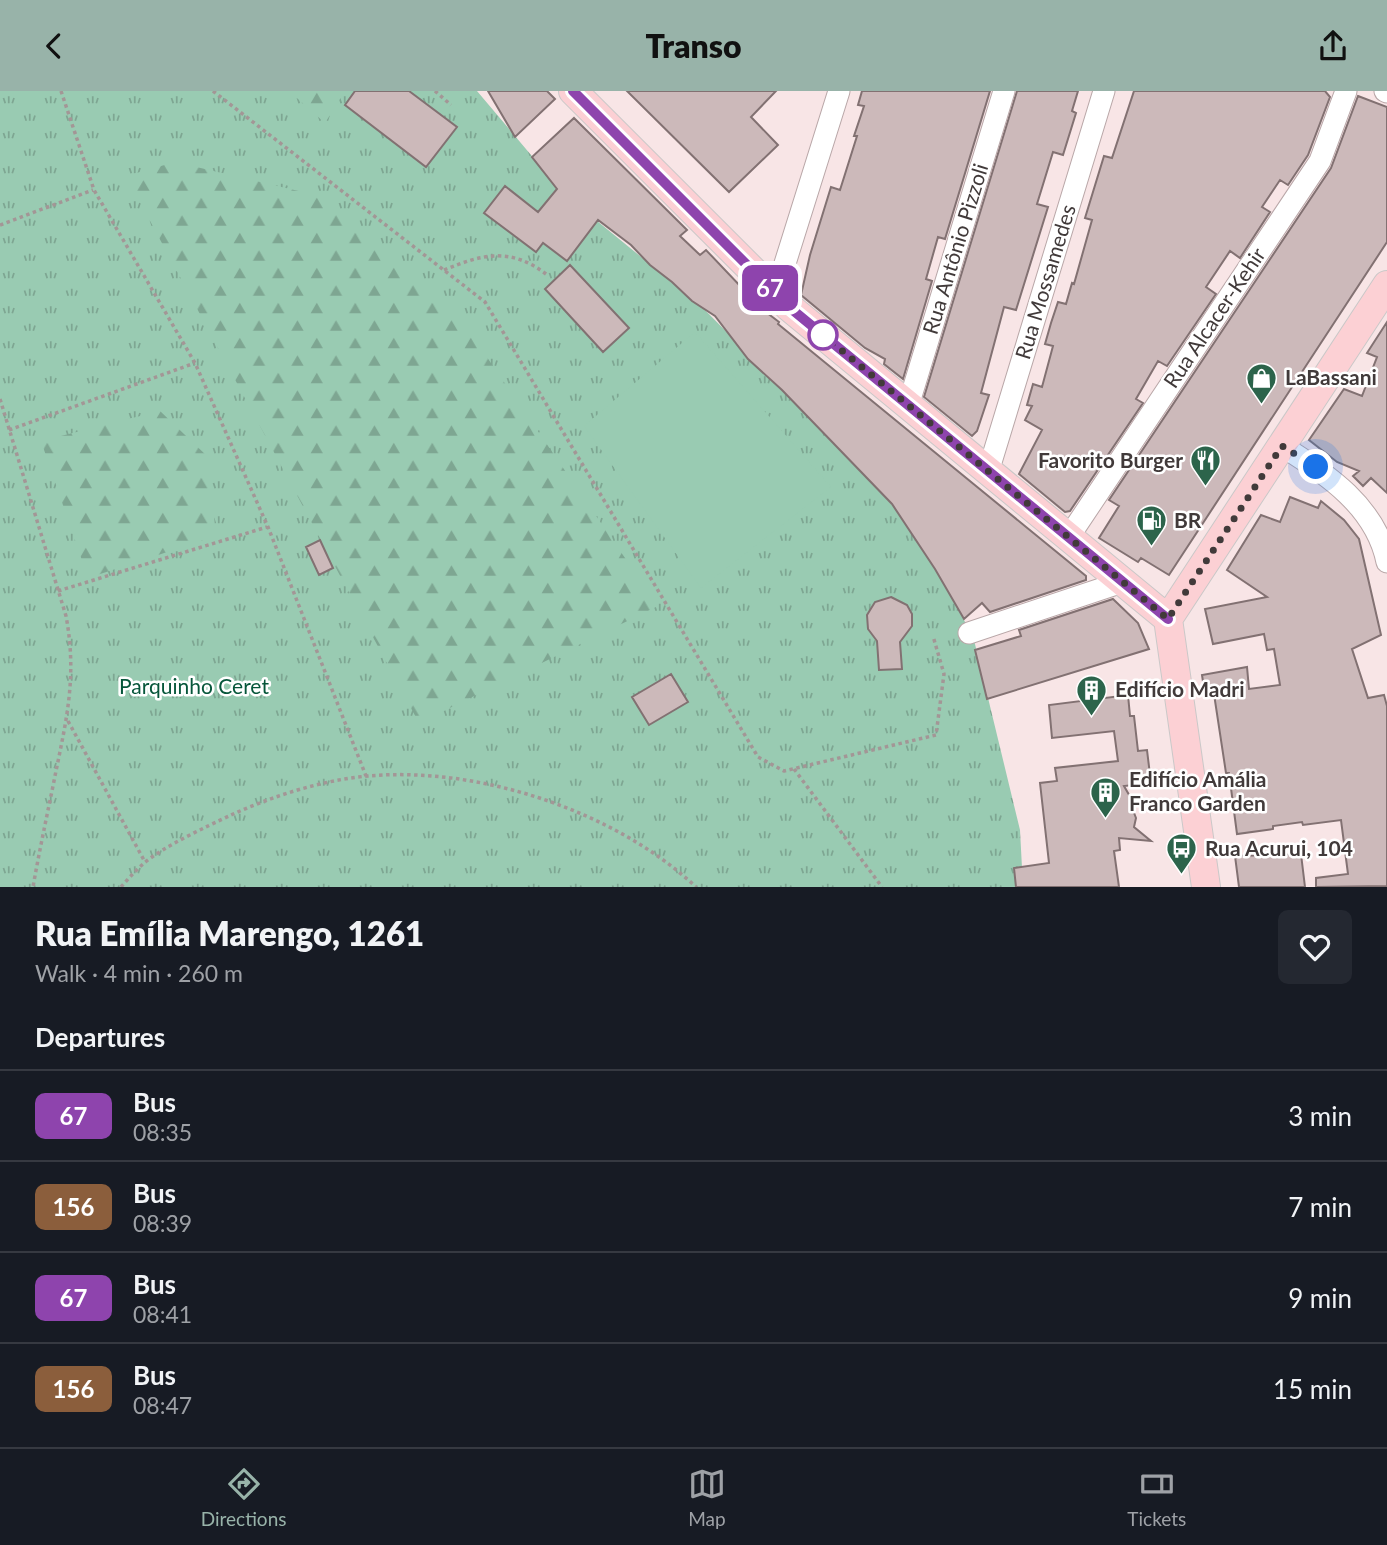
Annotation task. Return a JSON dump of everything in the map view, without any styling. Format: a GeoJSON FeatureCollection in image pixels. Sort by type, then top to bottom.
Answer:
{"type":"FeatureCollection","features":[{"type":"Feature","properties":{"kind":"main road"},"geometry":{"type":"LineString","coordinates":[[573,91],[774,292],[908,406],[1168,619]]}},
{"type":"Feature","properties":{"kind":"main road"},"geometry":{"type":"LineString","coordinates":[[1206,887],[1168,619],[1387,285]]}},
{"type":"Feature","properties":{"kind":"street"},"geometry":{"type":"LineString","coordinates":[[774,292],[839,91]]}},
{"type":"Feature","properties":{"kind":"street","name":"Rua Antônio Pizzoli"},"geometry":{"type":"LineString","coordinates":[[908,406],[1004,91]]}},
{"type":"Feature","properties":{"kind":"street","name":"Rua Mossamedes"},"geometry":{"type":"LineString","coordinates":[[988,472],[1104,91]]}},
{"type":"Feature","properties":{"kind":"street","name":"Rua Alcacer-Kehir"},"geometry":{"type":"LineString","coordinates":[[1068,538],[1320,161],[1346,91]]}},
{"type":"Feature","properties":{"kind":"street"},"geometry":{"type":"LineString","coordinates":[[1282,446],[1316,467],[1373,522],[1387,562]]}},
{"type":"Feature","properties":{"kind":"street"},"geometry":{"type":"LineString","coordinates":[[969,633],[1122,582]]}},
{"type":"Feature","properties":{"kind":"path"},"geometry":{"type":"LineString","coordinates":[[61,91],[94,190],[195,363],[268,527],[366,776]]}},
{"type":"Feature","properties":{"kind":"path"},"geometry":{"type":"LineString","coordinates":[[214,91],[485,302],[758,757],[784,771],[936,735],[944,674],[933,636]]}},
{"type":"Feature","properties":{"kind":"path"},"geometry":{"type":"LineString","coordinates":[[435,91],[451,105]]}},
{"type":"Feature","properties":{"kind":"path"},"geometry":{"type":"LineString","coordinates":[[0,225],[94,190]]}},
{"type":"Feature","properties":{"kind":"path"},"geometry":{"type":"LineString","coordinates":[[444,269],[491,255],[513,256],[546,274]]}},
{"type":"Feature","properties":{"kind":"path"},"geometry":{"type":"LineString","coordinates":[[9,430],[195,363]]}},
{"type":"Feature","properties":{"kind":"path"},"geometry":{"type":"LineString","coordinates":[[0,399],[58,591],[71,644],[71,684],[67,720],[33,887]]}},
{"type":"Feature","properties":{"kind":"path"},"geometry":{"type":"LineString","coordinates":[[58,591],[268,527]]}},
{"type":"Feature","properties":{"kind":"path"},"geometry":{"type":"LineString","coordinates":[[67,720],[145,862]]}},
{"type":"Feature","properties":{"kind":"path"},"geometry":{"type":"LineString","coordinates":[[794,769],[882,887]]}},
{"type":"Feature","properties":{"kind":"path"},"geometry":{"type":"LineString","coordinates":[[121,887],[145,862],[215,823],[262,801],[366,776],[404,775],[475,782],[561,804],[639,843],[696,887]]}},
{"type":"Feature","properties":{"kind":"green space","name":"Parquinho Ceret"},"geometry":{"type":"Polygon","coordinates":[[[0,91],[477,91],[564,194],[700,305],[856,463],[927,546],[974,640],[1020,830],[1023,887],[0,887],[0,91]]]}},
{"type":"Feature","properties":{"kind":"green space"},"geometry":{"type":"Polygon","coordinates":[[[289,91],[345,91],[325,123],[289,91]]]}},
{"type":"Feature","properties":{"kind":"green space"},"geometry":{"type":"Polygon","coordinates":[[[175,162],[324,197],[447,299],[658,606],[419,723],[126,176],[175,162]]]}},
{"type":"Feature","properties":{"kind":"green space"},"geometry":{"type":"Polygon","coordinates":[[[695,332],[831,487],[701,588],[584,426],[695,332]]]}},
{"type":"Feature","properties":{"kind":"green space"},"geometry":{"type":"Polygon","coordinates":[[[160,411],[208,457],[216,536],[88,578],[41,441],[160,411]]]}},
{"type":"Feature","properties":{"kind":"building"},"geometry":{"type":"Polygon","coordinates":[[[355,91],[409,91],[457,127],[426,167],[345,105],[355,91]]]}},
{"type":"Feature","properties":{"kind":"building"},"geometry":{"type":"Polygon","coordinates":[[[488,91],[547,91],[555,99],[515,137],[488,91]]]}},
{"type":"Feature","properties":{"kind":"building"},"geometry":{"type":"Polygon","coordinates":[[[627,91],[776,91],[751,117],[778,145],[729,192],[627,91]]]}},
{"type":"Feature","properties":{"kind":"building"},"geometry":{"type":"Polygon","coordinates":[[[862,91],[990,91],[945,239],[938,237],[926,279],[932,281],[903,379],[884,364],[885,359],[865,348],[801,295],[831,187],[840,190],[857,136],[854,136],[864,106],[858,105],[862,91]]]}},
{"type":"Feature","properties":{"kind":"building"},"geometry":{"type":"Polygon","coordinates":[[[1017,91],[1078,91],[1072,111],[1076,113],[1063,155],[1053,152],[1037,204],[1048,207],[1016,310],[1004,307],[981,393],[989,395],[977,431],[972,436],[924,397],[1017,91]]]}},
{"type":"Feature","properties":{"kind":"building"},"geometry":{"type":"Polygon","coordinates":[[[1134,91],[1325,91],[1330,97],[1308,155],[1288,185],[1280,180],[1262,207],[1270,212],[1240,258],[1230,251],[1206,287],[1216,294],[1167,366],[1158,361],[1136,399],[1143,403],[1070,511],[1065,512],[1019,474],[1042,430],[1025,420],[1032,406],[1027,405],[1033,384],[1042,387],[1053,346],[1045,344],[1051,323],[1058,302],[1066,304],[1072,283],[1074,284],[1092,220],[1085,218],[1104,156],[1112,158],[1134,91]]]}},
{"type":"Feature","properties":{"kind":"building"},"geometry":{"type":"Polygon","coordinates":[[[1358,96],[1387,107],[1387,242],[1169,575],[1141,558],[1138,562],[1099,538],[1119,506],[1109,500],[1331,168],[1358,96]]]}},
{"type":"Feature","properties":{"kind":"building"},"geometry":{"type":"Polygon","coordinates":[[[574,118],[687,230],[680,236],[700,255],[706,250],[762,309],[779,322],[778,324],[1086,576],[1086,580],[990,612],[982,603],[964,619],[892,504],[782,390],[748,359],[715,316],[692,301],[631,245],[598,220],[567,261],[543,243],[536,252],[484,213],[505,186],[538,212],[557,189],[532,157],[574,118]]]}},
{"type":"Feature","properties":{"kind":"building"},"geometry":{"type":"Polygon","coordinates":[[[570,265],[629,328],[603,352],[545,289],[570,265]]]}},
{"type":"Feature","properties":{"kind":"building"},"geometry":{"type":"Polygon","coordinates":[[[1387,322],[1387,493],[1371,478],[1363,486],[1353,476],[1359,471],[1337,462],[1309,440],[1344,389],[1362,396],[1377,357],[1367,353],[1387,322]]]}},
{"type":"Feature","properties":{"kind":"building"},"geometry":{"type":"Polygon","coordinates":[[[1290,497],[1318,508],[1321,501],[1344,520],[1359,539],[1381,635],[1352,649],[1368,698],[1384,695],[1387,706],[1387,886],[1316,887],[1316,878],[1348,874],[1341,820],[1303,825],[1302,822],[1237,834],[1214,694],[1205,695],[1202,675],[1247,667],[1249,689],[1280,685],[1274,649],[1267,650],[1264,634],[1213,644],[1205,609],[1267,597],[1227,570],[1261,515],[1280,522],[1290,497]]]}},
{"type":"Feature","properties":{"kind":"building"},"geometry":{"type":"Polygon","coordinates":[[[320,540],[333,568],[319,575],[306,547],[320,540]]]}},
{"type":"Feature","properties":{"kind":"building"},"geometry":{"type":"Polygon","coordinates":[[[891,597],[907,605],[912,614],[912,626],[900,642],[902,669],[879,670],[877,641],[868,629],[867,615],[875,602],[891,597]]]}},
{"type":"Feature","properties":{"kind":"building"},"geometry":{"type":"Polygon","coordinates":[[[1113,599],[1138,623],[1149,649],[987,699],[975,650],[1021,636],[1019,630],[1113,599]]]}},
{"type":"Feature","properties":{"kind":"building"},"geometry":{"type":"Polygon","coordinates":[[[671,674],[688,702],[649,725],[632,697],[671,674]]]}},
{"type":"Feature","properties":{"kind":"building"},"geometry":{"type":"Polygon","coordinates":[[[1128,695],[1130,716],[1134,716],[1138,751],[1147,750],[1151,783],[1124,786],[1132,800],[1136,818],[1134,827],[1151,841],[1119,838],[1120,850],[1114,851],[1119,887],[1016,887],[1014,868],[1049,863],[1040,783],[1057,781],[1055,768],[1118,761],[1114,731],[1052,738],[1049,705],[1128,695]]]}},
{"type":"Feature","properties":{"kind":"building"},"geometry":{"type":"Polygon","coordinates":[[[1301,854],[1305,887],[1239,887],[1235,856],[1301,854]]]}},
{"type":"Feature","properties":{"kind":"bus line","name":"67"},"geometry":{"type":"LineString","coordinates":[[573,91],[789,307],[1168,619]]}},
{"type":"Feature","properties":{"kind":"place","name":"LaBassani"},"geometry":{"type":"Point","coordinates":[1262,405]}},
{"type":"Feature","properties":{"kind":"place","name":"Favorito Burger"},"geometry":{"type":"Point","coordinates":[1206,488]}},
{"type":"Feature","properties":{"kind":"place","name":"BR"},"geometry":{"type":"Point","coordinates":[1151,548]}},
{"type":"Feature","properties":{"kind":"place","name":"Edifício Madri"},"geometry":{"type":"Point","coordinates":[1092,717]}},
{"type":"Feature","properties":{"kind":"place","name":"Edifício Amália Franco Garden"},"geometry":{"type":"Point","coordinates":[1106,819]}},
{"type":"Feature","properties":{"kind":"place","name":"Rua Acurui, 104"},"geometry":{"type":"Point","coordinates":[1182,876]}},
{"type":"Feature","properties":{"kind":"route"},"geometry":{"type":"LineString","coordinates":[[823,335],[1168,619],[1282,446],[1316,467]]}}]}
